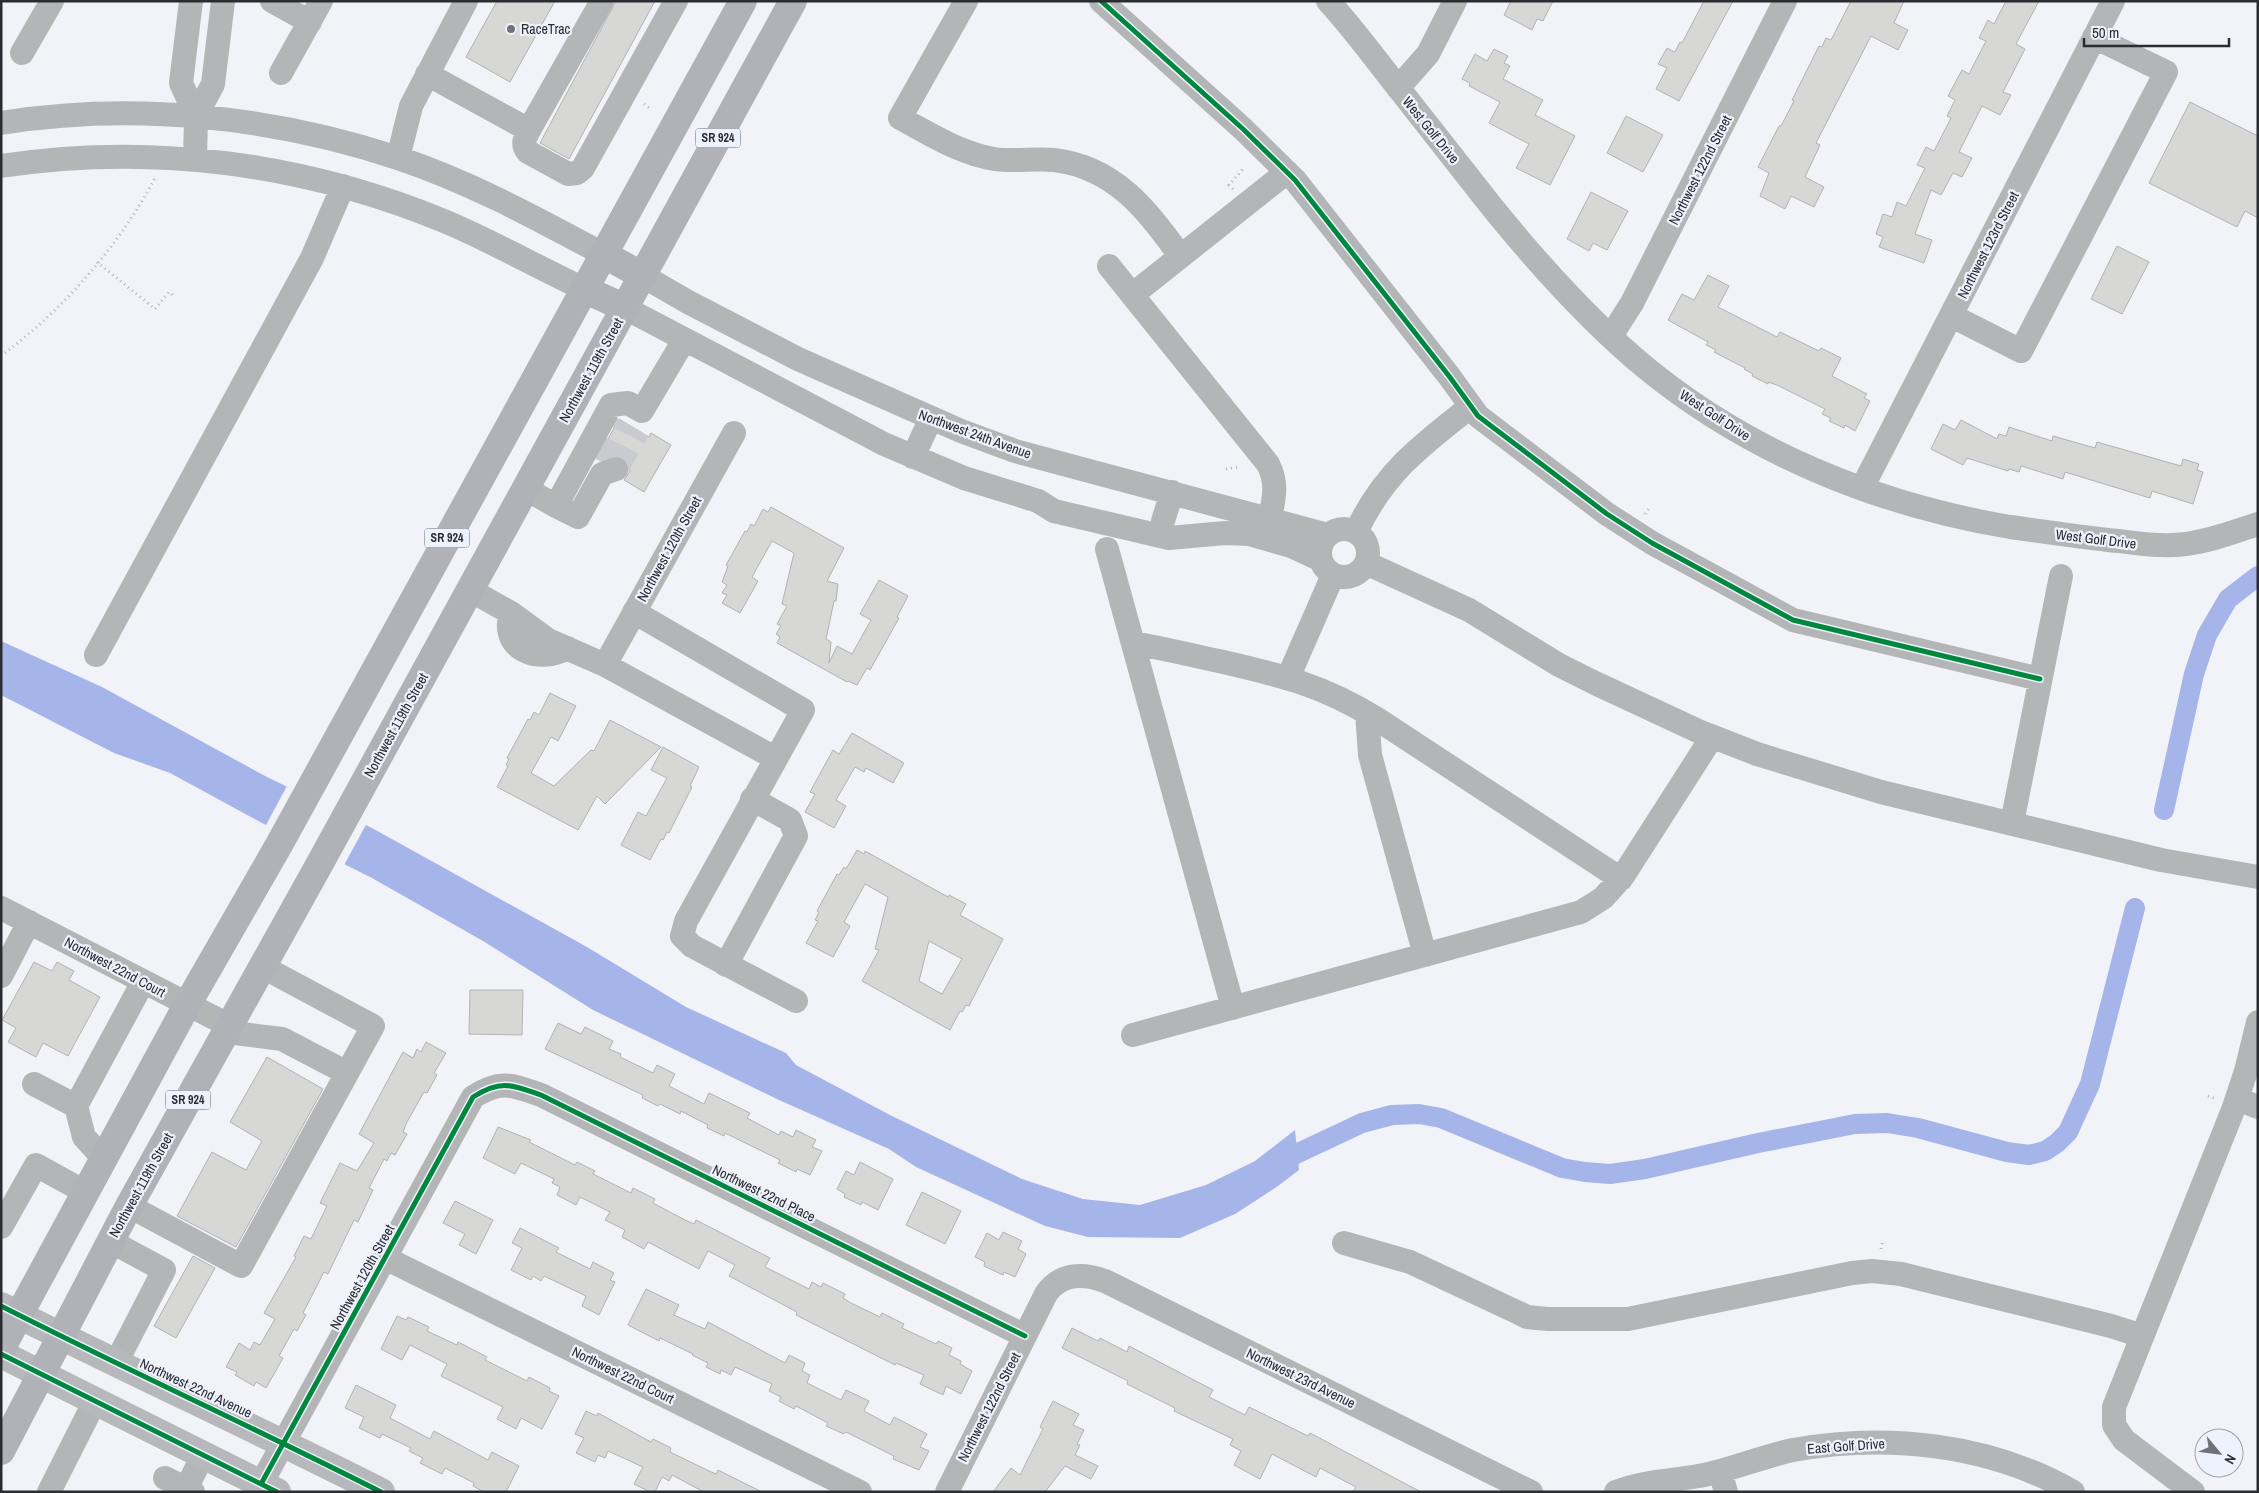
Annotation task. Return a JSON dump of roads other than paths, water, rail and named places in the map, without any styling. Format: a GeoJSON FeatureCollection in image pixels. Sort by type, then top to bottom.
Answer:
{"type":"FeatureCollection","features":[{"type":"Feature","properties":{"kind":"highway","name":"SR 924"},"geometry":{"type":"LineString","coordinates":[[1,1352],[10,1310],[86,1192],[187,1005],[280,843],[743,1]]}},
{"type":"Feature","properties":{"kind":"highway","name":"Northwest 119th Street"},"geometry":{"type":"LineString","coordinates":[[1,1452],[129,1206],[319,865],[793,1]]}},
{"type":"Feature","properties":{"kind":"highway"},"geometry":{"type":"LineString","coordinates":[[603,254],[643,276]]}},
{"type":"Feature","properties":{"kind":"highway"},"geometry":{"type":"LineString","coordinates":[[584,289],[625,308]]}},
{"type":"Feature","properties":{"kind":"main road","name":"Northwest 22nd Avenue"},"geometry":{"type":"LineString","coordinates":[[10,1310],[60,1337],[283,1442],[381,1492]]}},
{"type":"Feature","properties":{"kind":"main road"},"geometry":{"type":"LineString","coordinates":[[1,1352],[41,1375],[269,1488]]}},
{"type":"Feature","properties":{"kind":"street"},"geometry":{"type":"LineString","coordinates":[[22,53],[52,1]]}},
{"type":"Feature","properties":{"kind":"street"},"geometry":{"type":"LineString","coordinates":[[272,1],[316,11],[281,73]]}},
{"type":"Feature","properties":{"kind":"street"},"geometry":{"type":"LineString","coordinates":[[398,158],[408,115],[427,74],[466,1]]}},
{"type":"Feature","properties":{"kind":"street"},"geometry":{"type":"LineString","coordinates":[[602,1],[523,142],[528,152],[568,174],[576,173],[583,168],[676,1]]}},
{"type":"Feature","properties":{"kind":"street"},"geometry":{"type":"LineString","coordinates":[[966,1],[900,118],[953,147],[979,156],[1008,160],[1042,159],[1067,162],[1105,176],[1119,185],[1144,208],[1180,256]]}},
{"type":"Feature","properties":{"kind":"street"},"geometry":{"type":"LineString","coordinates":[[1101,1],[1243,129],[1287,172],[1449,376],[1478,416],[1637,534],[1780,614],[1807,624],[2040,679]]}},
{"type":"Feature","properties":{"kind":"street","name":"West Golf Drive"},"geometry":{"type":"LineString","coordinates":[[1328,1],[1364,43],[1532,255],[1611,336],[1666,383],[1740,433],[1794,461],[1899,502],[1958,517],[2043,532],[2144,545],[2184,545],[2258,524]]}},
{"type":"Feature","properties":{"kind":"street"},"geometry":{"type":"LineString","coordinates":[[1398,88],[1428,54],[1455,1]]}},
{"type":"Feature","properties":{"kind":"street","name":"Northwest 122nd Street"},"geometry":{"type":"LineString","coordinates":[[1611,336],[1632,303],[1785,1]]}},
{"type":"Feature","properties":{"kind":"street","name":"Northwest 123rd Street"},"geometry":{"type":"LineString","coordinates":[[1862,488],[2113,1]]}},
{"type":"Feature","properties":{"kind":"street"},"geometry":{"type":"LineString","coordinates":[[195,159],[196,116],[181,83],[190,8],[222,8],[213,84],[196,116]]}},
{"type":"Feature","properties":{"kind":"street"},"geometry":{"type":"LineString","coordinates":[[1952,316],[2021,351],[2166,72],[2094,37]]}},
{"type":"Feature","properties":{"kind":"street"},"geometry":{"type":"LineString","coordinates":[[427,74],[529,130]]}},
{"type":"Feature","properties":{"kind":"street"},"geometry":{"type":"LineString","coordinates":[[1,123],[86,115],[196,116],[297,131],[398,158],[481,191],[603,254]]}},
{"type":"Feature","properties":{"kind":"street"},"geometry":{"type":"LineString","coordinates":[[1,166],[48,160],[109,156],[195,159],[261,168],[343,186],[398,204],[446,222],[584,289]]}},
{"type":"Feature","properties":{"kind":"street"},"geometry":{"type":"LineString","coordinates":[[1132,295],[1287,172]]}},
{"type":"Feature","properties":{"kind":"street"},"geometry":{"type":"LineString","coordinates":[[96,655],[312,258],[343,186]]}},
{"type":"Feature","properties":{"kind":"street"},"geometry":{"type":"LineString","coordinates":[[1109,266],[1268,464],[1276,487],[1270,518]]}},
{"type":"Feature","properties":{"kind":"street","name":"Northwest 24th Avenue"},"geometry":{"type":"LineString","coordinates":[[643,276],[756,338],[842,380],[931,418],[1015,450],[1328,535]]}},
{"type":"Feature","properties":{"kind":"street"},"geometry":{"type":"LineString","coordinates":[[625,308],[862,434],[964,478],[1038,501],[1054,510],[1158,536],[1181,538],[1208,533],[1236,533],[1262,537],[1291,546],[1327,567],[1348,577],[1362,570],[1368,556],[1366,542],[1356,532],[1342,529],[1328,535],[1321,546],[1327,567],[1288,678]]}},
{"type":"Feature","properties":{"kind":"street"},"geometry":{"type":"LineString","coordinates":[[556,506],[628,417],[684,340]]}},
{"type":"Feature","properties":{"kind":"street"},"geometry":{"type":"LineString","coordinates":[[581,388],[628,417]]}},
{"type":"Feature","properties":{"kind":"street"},"geometry":{"type":"LineString","coordinates":[[1356,532],[1368,508],[1387,480],[1417,450],[1470,406]]}},
{"type":"Feature","properties":{"kind":"street"},"geometry":{"type":"LineString","coordinates":[[913,457],[931,418]]}},
{"type":"Feature","properties":{"kind":"street","name":"Northwest 120th Street"},"geometry":{"type":"LineString","coordinates":[[605,665],[734,433]]}},
{"type":"Feature","properties":{"kind":"street"},"geometry":{"type":"LineString","coordinates":[[526,489],[578,517],[606,468]]}},
{"type":"Feature","properties":{"kind":"street"},"geometry":{"type":"LineString","coordinates":[[1163,521],[1172,492]]}},
{"type":"Feature","properties":{"kind":"street"},"geometry":{"type":"LineString","coordinates":[[1038,501],[1054,495],[1208,533]]}},
{"type":"Feature","properties":{"kind":"street"},"geometry":{"type":"LineString","coordinates":[[1107,548],[1233,1008]]}},
{"type":"Feature","properties":{"kind":"street"},"geometry":{"type":"LineString","coordinates":[[1366,563],[1469,610],[1578,674],[1712,737],[1788,764],[1881,792],[2167,861],[2258,877]]}},
{"type":"Feature","properties":{"kind":"street"},"geometry":{"type":"LineString","coordinates":[[2012,823],[2061,576]]}},
{"type":"Feature","properties":{"kind":"street"},"geometry":{"type":"LineString","coordinates":[[470,590],[511,613],[534,615],[548,620],[605,665]]}},
{"type":"Feature","properties":{"kind":"street"},"geometry":{"type":"LineString","coordinates":[[634,612],[803,710],[686,921],[682,936],[692,946],[796,1001]]}},
{"type":"Feature","properties":{"kind":"street"},"geometry":{"type":"LineString","coordinates":[[511,613],[507,626],[511,636],[526,651],[547,656],[567,648],[605,665],[775,758]]}},
{"type":"Feature","properties":{"kind":"street"},"geometry":{"type":"LineString","coordinates":[[1133,643],[1288,678],[1328,692],[1367,713],[1621,879]]}},
{"type":"Feature","properties":{"kind":"street"},"geometry":{"type":"LineString","coordinates":[[1367,713],[1370,755],[1425,955]]}},
{"type":"Feature","properties":{"kind":"street"},"geometry":{"type":"LineString","coordinates":[[1133,1036],[1581,912],[1603,898],[1621,879],[1712,737]]}},
{"type":"Feature","properties":{"kind":"street"},"geometry":{"type":"LineString","coordinates":[[726,965],[796,836],[790,820],[752,800]]}},
{"type":"Feature","properties":{"kind":"street","name":"Northwest 22nd Court"},"geometry":{"type":"LineString","coordinates":[[1,908],[187,1005],[228,1029],[282,1039],[347,1073]]}},
{"type":"Feature","properties":{"kind":"street"},"geometry":{"type":"LineString","coordinates":[[1,976],[29,922]]}},
{"type":"Feature","properties":{"kind":"street"},"geometry":{"type":"LineString","coordinates":[[129,1206],[241,1266],[373,1026],[262,967]]}},
{"type":"Feature","properties":{"kind":"street"},"geometry":{"type":"LineString","coordinates":[[104,1159],[84,1137],[76,1106],[143,982]]}},
{"type":"Feature","properties":{"kind":"street"},"geometry":{"type":"LineString","coordinates":[[2193,1492],[2133,1448],[2121,1436],[2114,1425],[2113,1413],[2115,1402],[2237,1102],[2258,1022]]}},
{"type":"Feature","properties":{"kind":"street","name":"Northwest 22nd Place"},"geometry":{"type":"LineString","coordinates":[[490,1087],[513,1085],[541,1096],[1025,1336]]}},
{"type":"Feature","properties":{"kind":"street"},"geometry":{"type":"LineString","coordinates":[[33,1086],[76,1106]]}},
{"type":"Feature","properties":{"kind":"street","name":"Northwest 120th Street"},"geometry":{"type":"LineString","coordinates":[[269,1488],[283,1442],[473,1097],[490,1087]]}},
{"type":"Feature","properties":{"kind":"street"},"geometry":{"type":"LineString","coordinates":[[1,1227],[36,1165],[86,1192]]}},
{"type":"Feature","properties":{"kind":"street"},"geometry":{"type":"LineString","coordinates":[[110,1241],[164,1270],[116,1363]]}},
{"type":"Feature","properties":{"kind":"street"},"geometry":{"type":"LineString","coordinates":[[1344,1243],[1410,1262],[1519,1313],[1537,1319],[1628,1319],[1852,1273],[1872,1271],[1901,1274],[2111,1326],[2142,1336]]}},
{"type":"Feature","properties":{"kind":"street","name":"Northwest 22nd Court"},"geometry":{"type":"LineString","coordinates":[[385,1258],[860,1492]]}},
{"type":"Feature","properties":{"kind":"street","name":"Northwest 23rd Avenue"},"geometry":{"type":"LineString","coordinates":[[1068,1277],[1083,1275],[1105,1281],[1531,1492]]}},
{"type":"Feature","properties":{"kind":"street","name":"Northwest 122nd Street"},"geometry":{"type":"LineString","coordinates":[[947,1492],[1048,1291],[1068,1277]]}},
{"type":"Feature","properties":{"kind":"street"},"geometry":{"type":"LineString","coordinates":[[49,1492],[95,1401]]}},
{"type":"Feature","properties":{"kind":"street","name":"East Golf Drive"},"geometry":{"type":"LineString","coordinates":[[1616,1492],[1635,1486],[1723,1481],[1781,1453],[1809,1448],[1842,1444],[1905,1443],[1956,1449],[1983,1456],[2034,1472],[2073,1492]]}},
{"type":"Feature","properties":{"kind":"street"},"geometry":{"type":"LineString","coordinates":[[164,1478],[189,1490],[203,1455]]}},
{"type":"Feature","properties":{"kind":"water"},"geometry":{"type":"Polygon","coordinates":[[[1,641],[102,687],[267,777],[372,828],[587,947],[686,1007],[786,1053],[796,1065],[890,1115],[1022,1179],[1083,1199],[1140,1205],[1206,1185],[1255,1161],[1295,1130],[1299,1170],[1235,1214],[1180,1238],[1088,1237],[1045,1226],[916,1167],[889,1149],[779,1100],[593,1010],[483,941],[372,878],[262,823],[170,773],[114,753],[1,695],[1,641]]]}},
{"type":"Feature","properties":{"kind":"waterway"},"geometry":{"type":"LineString","coordinates":[[2164,810],[2194,674],[2207,635],[2228,599],[2258,576]]}},
{"type":"Feature","properties":{"kind":"waterway"},"geometry":{"type":"LineString","coordinates":[[1273,1168],[1296,1154],[1362,1123],[1392,1115],[1419,1114],[1441,1118],[1562,1168],[1610,1174],[1645,1169],[1758,1143],[1855,1124],[1887,1123],[1918,1128],[2007,1152],[2029,1155],[2045,1151],[2068,1132],[2090,1084],[2135,908]]}},
{"type":"Feature","properties":{"kind":"tunnel"},"geometry":{"type":"LineString","coordinates":[[600,461],[622,421]]}},
{"type":"Feature","properties":{"kind":"tunnel"},"geometry":{"type":"LineString","coordinates":[[616,469],[638,430]]}},
{"type":"Feature","properties":{"kind":"place","name":"RaceTrac"},"geometry":{"type":"Point","coordinates":[511,29]}}]}
